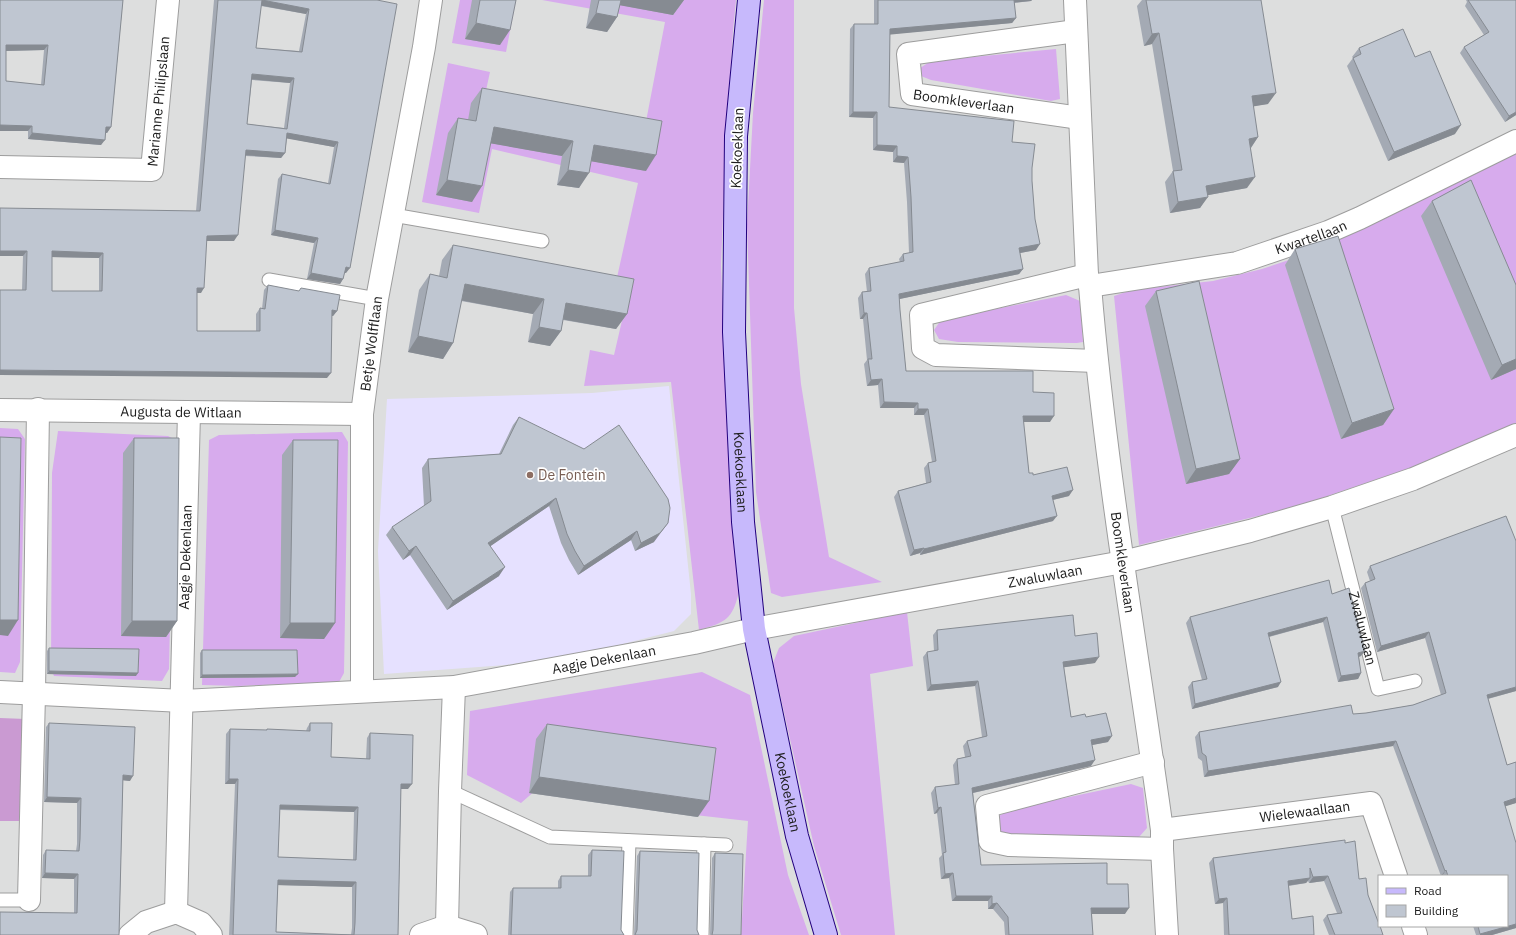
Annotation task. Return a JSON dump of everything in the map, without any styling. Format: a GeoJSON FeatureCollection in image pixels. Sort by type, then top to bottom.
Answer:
{"type":"FeatureCollection","features":[{"type":"Feature","properties":{"kind":"street","name":"Marianne Philipslaan"},"geometry":{"type":"LineString","coordinates":[[0,167],[152,170],[168,0]]}},
{"type":"Feature","properties":{"kind":"street","name":"Betje Wolfflaan"},"geometry":{"type":"LineString","coordinates":[[362,692],[362,414],[377,299],[424,47],[430,0]]}},
{"type":"Feature","properties":{"kind":"street","name":"Koekoeklaan"},"geometry":{"type":"LineString","coordinates":[[749,0],[736,136],[734,332],[743,522],[754,629],[797,836],[826,935]]}},
{"type":"Feature","properties":{"kind":"street","name":"Boomkleverlaan"},"geometry":{"type":"LineString","coordinates":[[1075,0],[1088,280],[1096,361],[1122,562],[1153,762],[1162,840],[1167,935]]}},
{"type":"Feature","properties":{"kind":"street","name":"Boomkleverlaan"},"geometry":{"type":"LineString","coordinates":[[1076,31],[908,54],[912,94],[1080,118]]}},
{"type":"Feature","properties":{"kind":"street","name":"Kwartellaan"},"geometry":{"type":"LineString","coordinates":[[1088,280],[1237,263],[1328,232],[1360,218],[1516,141]]}},
{"type":"Feature","properties":{"kind":"street"},"geometry":{"type":"LineString","coordinates":[[1088,280],[921,316],[923,348],[936,355],[1096,361]]}},
{"type":"Feature","properties":{"kind":"street"},"geometry":{"type":"LineString","coordinates":[[29,900],[34,694],[38,409]]}},
{"type":"Feature","properties":{"kind":"street","name":"Augusta de Witlaan"},"geometry":{"type":"LineString","coordinates":[[0,410],[38,409],[189,413],[362,414]]}},
{"type":"Feature","properties":{"kind":"street","name":"Aagje Dekenlaan"},"geometry":{"type":"LineString","coordinates":[[176,912],[183,701],[189,413]]}},
{"type":"Feature","properties":{"kind":"street","name":"Zwaluwlaan"},"geometry":{"type":"LineString","coordinates":[[754,629],[1122,562],[1250,531],[1332,507],[1413,479],[1516,435]]}},
{"type":"Feature","properties":{"kind":"street","name":"Aagje Dekenlaan"},"geometry":{"type":"LineString","coordinates":[[0,692],[183,701],[454,688],[686,645],[754,629]]}},
{"type":"Feature","properties":{"kind":"street"},"geometry":{"type":"LineString","coordinates":[[447,926],[454,688]]}},
{"type":"Feature","properties":{"kind":"street"},"geometry":{"type":"LineString","coordinates":[[1153,762],[987,806],[990,840],[1009,845],[1162,840]]}},
{"type":"Feature","properties":{"kind":"street","name":"Wielewaallaan"},"geometry":{"type":"LineString","coordinates":[[1162,840],[1371,804],[1396,875]]}},
{"type":"Feature","properties":{"kind":"street"},"geometry":{"type":"LineString","coordinates":[[130,935],[146,922],[176,912],[201,922],[211,935]]}},
{"type":"Feature","properties":{"kind":"street"},"geometry":{"type":"LineString","coordinates":[[421,935],[447,926],[476,935]]}},
{"type":"Feature","properties":{"kind":"lane"},"geometry":{"type":"LineString","coordinates":[[393,215],[542,241]]}},
{"type":"Feature","properties":{"kind":"lane"},"geometry":{"type":"LineString","coordinates":[[269,280],[377,299]]}},
{"type":"Feature","properties":{"kind":"lane","name":"Zwaluwlaan"},"geometry":{"type":"LineString","coordinates":[[1332,507],[1378,689],[1415,681]]}},
{"type":"Feature","properties":{"kind":"lane"},"geometry":{"type":"LineString","coordinates":[[450,792],[550,838],[726,845]]}},
{"type":"Feature","properties":{"kind":"lane"},"geometry":{"type":"LineString","coordinates":[[626,935],[629,841]]}},
{"type":"Feature","properties":{"kind":"lane"},"geometry":{"type":"LineString","coordinates":[[702,935],[704,844]]}},
{"type":"Feature","properties":{"kind":"lane"},"geometry":{"type":"LineString","coordinates":[[0,900],[29,900]]}},
{"type":"Feature","properties":{"kind":"shaded area"},"geometry":{"type":"Polygon","coordinates":[[[0,0],[1516,0],[1516,935],[0,935],[0,0]]]}},
{"type":"Feature","properties":{"kind":"shaded area"},"geometry":{"type":"Polygon","coordinates":[[[460,0],[516,0],[506,52],[452,43],[460,0]]]}},
{"type":"Feature","properties":{"kind":"shaded area"},"geometry":{"type":"Polygon","coordinates":[[[542,0],[736,0],[726,139],[721,265],[725,371],[739,592],[734,609],[722,622],[699,630],[671,382],[584,386],[590,350],[614,355],[630,286],[616,282],[638,183],[492,149],[479,213],[422,202],[448,63],[490,72],[485,95],[644,132],[665,22],[542,0]]]}},
{"type":"Feature","properties":{"kind":"shaded area"},"geometry":{"type":"Polygon","coordinates":[[[764,0],[794,0],[794,308],[801,384],[829,557],[882,582],[782,597],[771,593],[756,492],[747,225],[753,113],[764,0]]]}},
{"type":"Feature","properties":{"kind":"shaded area"},"geometry":{"type":"Polygon","coordinates":[[[1056,49],[1060,99],[1051,101],[931,80],[921,76],[920,68],[931,61],[1056,49]]]}},
{"type":"Feature","properties":{"kind":"shaded area"},"geometry":{"type":"Polygon","coordinates":[[[1516,151],[1516,426],[1463,450],[1298,506],[1139,545],[1114,296],[1132,290],[1213,281],[1262,269],[1310,253],[1356,232],[1516,151]]]}},
{"type":"Feature","properties":{"kind":"shaded area"},"geometry":{"type":"Polygon","coordinates":[[[1066,295],[1080,301],[1083,342],[958,342],[939,339],[934,330],[941,320],[1066,295]]]}},
{"type":"Feature","properties":{"kind":"shaded area","name":"De Fontein"},"geometry":{"type":"Polygon","coordinates":[[[669,386],[691,594],[691,614],[674,631],[607,648],[506,665],[384,674],[378,551],[387,399],[592,393],[669,386]]]}},
{"type":"Feature","properties":{"kind":"shaded area"},"geometry":{"type":"Polygon","coordinates":[[[0,428],[18,429],[25,439],[20,662],[15,673],[0,672],[0,428]]]}},
{"type":"Feature","properties":{"kind":"shaded area"},"geometry":{"type":"Polygon","coordinates":[[[58,431],[168,436],[174,439],[169,669],[162,681],[54,676],[51,669],[52,473],[58,431]]]}},
{"type":"Feature","properties":{"kind":"shaded area"},"geometry":{"type":"Polygon","coordinates":[[[342,432],[348,442],[344,673],[339,682],[238,686],[202,685],[209,440],[219,435],[342,432]]]}},
{"type":"Feature","properties":{"kind":"shaded area"},"geometry":{"type":"Polygon","coordinates":[[[907,612],[913,666],[870,674],[895,935],[841,935],[814,846],[773,663],[779,648],[794,636],[907,612]]]}},
{"type":"Feature","properties":{"kind":"shaded area"},"geometry":{"type":"Polygon","coordinates":[[[702,672],[750,695],[788,875],[809,935],[741,935],[748,821],[695,815],[536,790],[521,803],[467,775],[470,711],[702,672]]]}},
{"type":"Feature","properties":{"kind":"shaded area"},"geometry":{"type":"Polygon","coordinates":[[[0,718],[26,719],[22,821],[0,821],[0,718]]]}},
{"type":"Feature","properties":{"kind":"shaded area"},"geometry":{"type":"Polygon","coordinates":[[[1131,784],[1143,788],[1147,828],[1139,837],[1018,838],[1005,837],[993,829],[993,819],[1012,809],[1131,784]]]}},
{"type":"Feature","properties":{"kind":"building"},"geometry":{"type":"Polygon","coordinates":[[[0,0],[123,0],[111,127],[106,127],[105,140],[32,133],[32,126],[0,125],[0,0]],[[6,45],[6,81],[44,85],[48,45],[6,45]]]}},
{"type":"Feature","properties":{"kind":"building"},"geometry":{"type":"Polygon","coordinates":[[[218,0],[262,0],[377,0],[397,4],[350,268],[346,267],[343,279],[311,273],[318,238],[275,230],[282,174],[330,184],[338,142],[287,133],[285,153],[246,150],[238,235],[207,236],[204,288],[197,288],[197,331],[260,331],[260,308],[265,309],[268,285],[299,291],[301,288],[340,295],[337,311],[332,310],[331,373],[0,370],[0,290],[26,290],[27,251],[0,251],[0,208],[200,211],[218,0]],[[262,0],[256,48],[302,52],[309,9],[262,0]],[[252,74],[247,124],[287,129],[294,78],[252,74]],[[52,251],[52,291],[102,291],[103,253],[52,251]]]}},
{"type":"Feature","properties":{"kind":"building"},"geometry":{"type":"Polygon","coordinates":[[[480,0],[516,0],[510,30],[476,23],[480,0]]]}},
{"type":"Feature","properties":{"kind":"building"},"geometry":{"type":"Polygon","coordinates":[[[599,0],[621,0],[617,17],[596,13],[599,0]]]}},
{"type":"Feature","properties":{"kind":"building"},"geometry":{"type":"Polygon","coordinates":[[[878,0],[1014,0],[1016,18],[890,29],[889,107],[1014,121],[1012,142],[1035,144],[1032,181],[1035,219],[1040,244],[1019,248],[1023,269],[899,294],[906,371],[1033,371],[1033,392],[1054,393],[1054,416],[1023,416],[1029,473],[1033,473],[1033,475],[1067,467],[1073,490],[1052,496],[1057,516],[924,549],[914,550],[898,491],[931,482],[928,463],[936,461],[928,409],[918,409],[918,403],[884,402],[882,379],[871,380],[868,359],[872,359],[867,313],[864,313],[862,292],[871,291],[869,268],[904,261],[903,254],[913,252],[908,157],[897,156],[897,146],[877,145],[877,112],[853,112],[854,24],[878,24],[878,0]]]}},
{"type":"Feature","properties":{"kind":"building"},"geometry":{"type":"Polygon","coordinates":[[[1146,0],[1261,0],[1276,93],[1252,96],[1258,137],[1249,139],[1255,177],[1206,186],[1208,197],[1178,202],[1173,171],[1182,170],[1159,33],[1152,34],[1146,0]]]}},
{"type":"Feature","properties":{"kind":"building"},"geometry":{"type":"Polygon","coordinates":[[[1468,0],[1516,0],[1516,112],[1509,116],[1464,47],[1489,32],[1468,0]]]}},
{"type":"Feature","properties":{"kind":"building"},"geometry":{"type":"Polygon","coordinates":[[[1403,29],[1415,57],[1430,51],[1461,125],[1394,152],[1353,58],[1361,54],[1359,48],[1403,29]]]}},
{"type":"Feature","properties":{"kind":"building"},"geometry":{"type":"Polygon","coordinates":[[[482,88],[662,121],[656,155],[594,145],[589,173],[568,170],[573,141],[494,127],[482,186],[447,180],[458,118],[476,121],[482,88]]]}},
{"type":"Feature","properties":{"kind":"building"},"geometry":{"type":"Polygon","coordinates":[[[1471,180],[1516,285],[1516,359],[1502,365],[1432,201],[1471,180]]]}},
{"type":"Feature","properties":{"kind":"building"},"geometry":{"type":"Polygon","coordinates":[[[1338,236],[1394,409],[1352,423],[1295,249],[1338,236]]]}},
{"type":"Feature","properties":{"kind":"building"},"geometry":{"type":"Polygon","coordinates":[[[453,245],[634,279],[627,314],[566,303],[561,331],[539,327],[544,299],[465,284],[453,343],[418,336],[430,274],[447,278],[453,245]]]}},
{"type":"Feature","properties":{"kind":"building"},"geometry":{"type":"Polygon","coordinates":[[[1199,281],[1240,459],[1196,469],[1156,291],[1199,281]]]}},
{"type":"Feature","properties":{"kind":"building"},"geometry":{"type":"Polygon","coordinates":[[[519,417],[584,449],[619,425],[668,499],[670,508],[668,523],[660,533],[641,543],[637,531],[584,566],[567,534],[556,498],[488,543],[505,567],[453,601],[416,546],[409,551],[392,527],[431,501],[428,459],[501,454],[519,417]]]}},
{"type":"Feature","properties":{"kind":"building"},"geometry":{"type":"Polygon","coordinates":[[[0,437],[21,438],[18,620],[0,620],[0,437]]]}},
{"type":"Feature","properties":{"kind":"building"},"geometry":{"type":"Polygon","coordinates":[[[134,438],[179,438],[177,621],[132,621],[134,438]]]}},
{"type":"Feature","properties":{"kind":"building"},"geometry":{"type":"Polygon","coordinates":[[[293,440],[338,440],[335,623],[290,623],[293,440]]]}},
{"type":"Feature","properties":{"kind":"building"},"geometry":{"type":"Polygon","coordinates":[[[1506,516],[1516,541],[1516,687],[1487,695],[1507,765],[1516,762],[1516,798],[1504,802],[1516,843],[1516,924],[1508,926],[1508,875],[1448,875],[1446,870],[1445,871],[1396,741],[1208,771],[1206,756],[1202,753],[1199,732],[1351,705],[1353,714],[1366,713],[1413,705],[1446,693],[1429,632],[1381,646],[1365,583],[1375,579],[1370,566],[1506,516]]]}},
{"type":"Feature","properties":{"kind":"building"},"geometry":{"type":"Polygon","coordinates":[[[1329,580],[1332,594],[1349,588],[1365,651],[1358,653],[1361,673],[1341,676],[1327,617],[1268,633],[1281,682],[1195,704],[1192,682],[1207,679],[1190,617],[1329,580]]]}},
{"type":"Feature","properties":{"kind":"building"},"geometry":{"type":"Polygon","coordinates":[[[1073,615],[1075,636],[1097,633],[1099,657],[1063,662],[1071,717],[1085,714],[1086,717],[1106,713],[1112,736],[1091,740],[1095,760],[972,788],[981,865],[1107,863],[1107,884],[1128,884],[1129,908],[1091,908],[1093,935],[1009,935],[1008,917],[997,903],[992,904],[992,896],[956,896],[953,873],[945,874],[943,853],[946,852],[941,807],[938,808],[935,787],[959,784],[957,759],[971,756],[967,741],[987,736],[978,681],[931,685],[927,652],[938,650],[937,630],[1073,615]]]}},
{"type":"Feature","properties":{"kind":"building"},"geometry":{"type":"Polygon","coordinates":[[[49,648],[139,649],[138,673],[49,671],[49,648]]]}},
{"type":"Feature","properties":{"kind":"building"},"geometry":{"type":"Polygon","coordinates":[[[202,650],[297,650],[298,674],[202,675],[202,650]]]}},
{"type":"Feature","properties":{"kind":"building"},"geometry":{"type":"Polygon","coordinates":[[[49,723],[135,727],[133,776],[123,775],[119,935],[0,935],[0,912],[77,913],[78,874],[45,873],[46,850],[79,851],[80,839],[81,798],[47,797],[49,723]]]}},
{"type":"Feature","properties":{"kind":"building"},"geometry":{"type":"Polygon","coordinates":[[[310,723],[332,723],[331,757],[370,759],[370,733],[413,735],[412,784],[401,784],[398,935],[354,935],[233,935],[238,779],[229,779],[230,729],[310,731],[310,723]],[[280,805],[278,857],[356,860],[358,807],[280,805]],[[278,880],[276,932],[354,935],[356,882],[278,880]]]}},
{"type":"Feature","properties":{"kind":"building"},"geometry":{"type":"Polygon","coordinates":[[[547,724],[716,748],[709,801],[539,777],[547,724]]]}},
{"type":"Feature","properties":{"kind":"building"},"geometry":{"type":"Polygon","coordinates":[[[1345,840],[1345,843],[1355,841],[1359,879],[1366,878],[1368,895],[1378,921],[1378,927],[1380,927],[1383,935],[1335,935],[1327,915],[1342,913],[1328,876],[1313,877],[1310,868],[1310,878],[1288,881],[1292,919],[1313,916],[1314,935],[1229,935],[1227,898],[1219,899],[1213,858],[1345,840]]]}},
{"type":"Feature","properties":{"kind":"building"},"geometry":{"type":"Polygon","coordinates":[[[592,850],[624,851],[621,930],[624,935],[511,935],[513,888],[561,888],[561,876],[591,876],[592,850]]]}},
{"type":"Feature","properties":{"kind":"building"},"geometry":{"type":"Polygon","coordinates":[[[640,851],[699,853],[697,930],[699,935],[635,935],[637,930],[640,851]]]}},
{"type":"Feature","properties":{"kind":"building"},"geometry":{"type":"Polygon","coordinates":[[[715,853],[743,854],[741,935],[712,935],[715,853]]]}},
{"type":"Feature","properties":{"kind":"building"},"geometry":{"type":"Polygon","coordinates":[[[1478,927],[1505,927],[1480,934],[1478,927]]]}},
{"type":"Feature","properties":{"kind":"place","name":"De Fontein"},"geometry":{"type":"Point","coordinates":[530,475]}}]}
